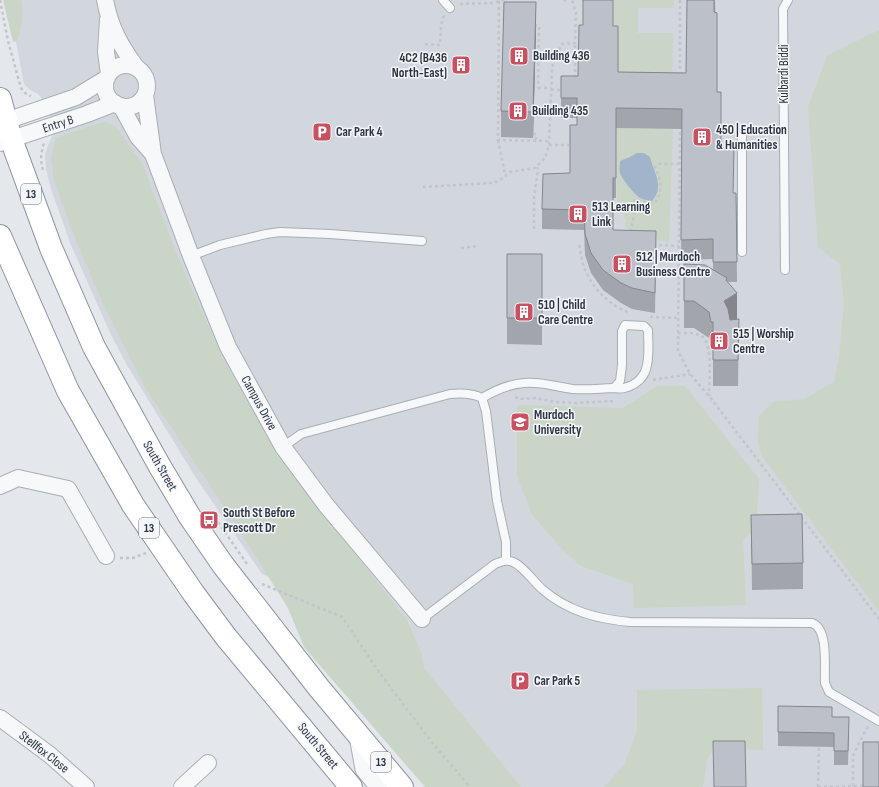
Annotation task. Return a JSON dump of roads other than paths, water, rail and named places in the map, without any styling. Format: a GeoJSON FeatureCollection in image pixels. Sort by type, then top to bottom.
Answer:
{"type":"FeatureCollection","features":[{"type":"Feature","properties":{"kind":"highway","name":"South Street"},"geometry":{"type":"LineString","coordinates":[[0,99],[4,131],[51,248],[94,347],[159,465],[190,517],[223,565],[319,688],[402,787]]}},
{"type":"Feature","properties":{"kind":"highway","name":"South Street"},"geometry":{"type":"LineString","coordinates":[[0,236],[68,391],[133,505],[194,594],[226,637],[351,787]]}},
{"type":"Feature","properties":{"kind":"street","name":"Campus Drive"},"geometry":{"type":"LineString","coordinates":[[104,0],[108,18],[120,44],[136,67],[141,71],[147,82],[145,95],[153,154],[191,256],[228,347],[283,447],[326,505],[422,618]]}},
{"type":"Feature","properties":{"kind":"street","name":"Campus Drive"},"geometry":{"type":"LineString","coordinates":[[108,18],[106,52],[108,76],[106,85],[107,92],[110,98],[118,104],[138,137],[153,154]]}},
{"type":"Feature","properties":{"kind":"street"},"geometry":{"type":"LineString","coordinates":[[108,76],[113,70],[124,65],[136,67]]}},
{"type":"Feature","properties":{"kind":"street","name":"Entry B"},"geometry":{"type":"LineString","coordinates":[[4,131],[43,108],[76,97],[108,76]]}},
{"type":"Feature","properties":{"kind":"street"},"geometry":{"type":"LineString","coordinates":[[118,104],[129,107],[135,105],[145,95]]}},
{"type":"Feature","properties":{"kind":"street","name":"Entry B"},"geometry":{"type":"LineString","coordinates":[[4,131],[48,127],[118,104]]}},
{"type":"Feature","properties":{"kind":"street"},"geometry":{"type":"LineString","coordinates":[[0,486],[18,478],[68,489],[106,556]]}},
{"type":"Feature","properties":{"kind":"street","name":"Stellfox Close"},"geometry":{"type":"LineString","coordinates":[[0,718],[50,755],[86,787]]}},
{"type":"Feature","properties":{"kind":"street"},"geometry":{"type":"LineString","coordinates":[[359,736],[365,769],[380,787]]}},
{"type":"Feature","properties":{"kind":"street"},"geometry":{"type":"LineString","coordinates":[[182,787],[208,763]]}},
{"type":"Feature","properties":{"kind":"lane"},"geometry":{"type":"LineString","coordinates":[[443,0],[450,8]]}},
{"type":"Feature","properties":{"kind":"lane","name":"Kulbardi Biddi"},"geometry":{"type":"LineString","coordinates":[[785,270],[783,9],[788,0]]}},
{"type":"Feature","properties":{"kind":"lane"},"geometry":{"type":"LineString","coordinates":[[742,135],[742,252]]}},
{"type":"Feature","properties":{"kind":"lane"},"geometry":{"type":"LineString","coordinates":[[191,256],[220,245],[280,232],[422,241]]}},
{"type":"Feature","properties":{"kind":"lane"},"geometry":{"type":"LineString","coordinates":[[283,447],[300,434],[450,394],[468,394],[482,398],[493,392],[523,383],[538,382],[574,389],[596,390],[624,388],[633,385],[641,379],[646,370],[648,357],[648,330],[644,326],[625,325],[622,331],[622,365],[620,381],[614,388]]}},
{"type":"Feature","properties":{"kind":"lane"},"geometry":{"type":"LineString","coordinates":[[482,398],[486,411],[497,501],[506,542],[506,560]]}},
{"type":"Feature","properties":{"kind":"lane"},"geometry":{"type":"LineString","coordinates":[[422,618],[495,564],[506,560],[516,564],[543,590],[562,604],[582,613],[599,618],[630,622],[807,622],[816,624],[822,633],[824,640],[824,676],[826,688],[833,694],[879,720]]}},
{"type":"Feature","properties":{"kind":"water"},"geometry":{"type":"Polygon","coordinates":[[[637,153],[644,153],[650,157],[656,174],[658,190],[652,201],[642,199],[638,196],[626,183],[620,173],[620,161],[637,153]]]}},
{"type":"Feature","properties":{"kind":"place","name":"Building 436"},"geometry":{"type":"Point","coordinates":[519,56]}},
{"type":"Feature","properties":{"kind":"place","name":"4C2 (B436 North-East)"},"geometry":{"type":"Point","coordinates":[461,65]}},
{"type":"Feature","properties":{"kind":"place","name":"Building 435"},"geometry":{"type":"Point","coordinates":[518,111]}},
{"type":"Feature","properties":{"kind":"place","name":"Car Park 4"},"geometry":{"type":"Point","coordinates":[322,132]}},
{"type":"Feature","properties":{"kind":"place","name":"450 | Education & Humanities"},"geometry":{"type":"Point","coordinates":[702,137]}},
{"type":"Feature","properties":{"kind":"place","name":"513 Learning Link"},"geometry":{"type":"Point","coordinates":[578,214]}},
{"type":"Feature","properties":{"kind":"place","name":"512 | Murdoch Business Centre"},"geometry":{"type":"Point","coordinates":[622,264]}},
{"type":"Feature","properties":{"kind":"place","name":"510 | Child Care Centre"},"geometry":{"type":"Point","coordinates":[524,312]}},
{"type":"Feature","properties":{"kind":"place","name":"515 | Worship Centre"},"geometry":{"type":"Point","coordinates":[719,341]}},
{"type":"Feature","properties":{"kind":"place","name":"Murdoch University"},"geometry":{"type":"Point","coordinates":[520,422]}},
{"type":"Feature","properties":{"kind":"place","name":"South St Before Prescott Dr"},"geometry":{"type":"Point","coordinates":[209,520]}},
{"type":"Feature","properties":{"kind":"place","name":"Car Park 5"},"geometry":{"type":"Point","coordinates":[520,681]}}]}
